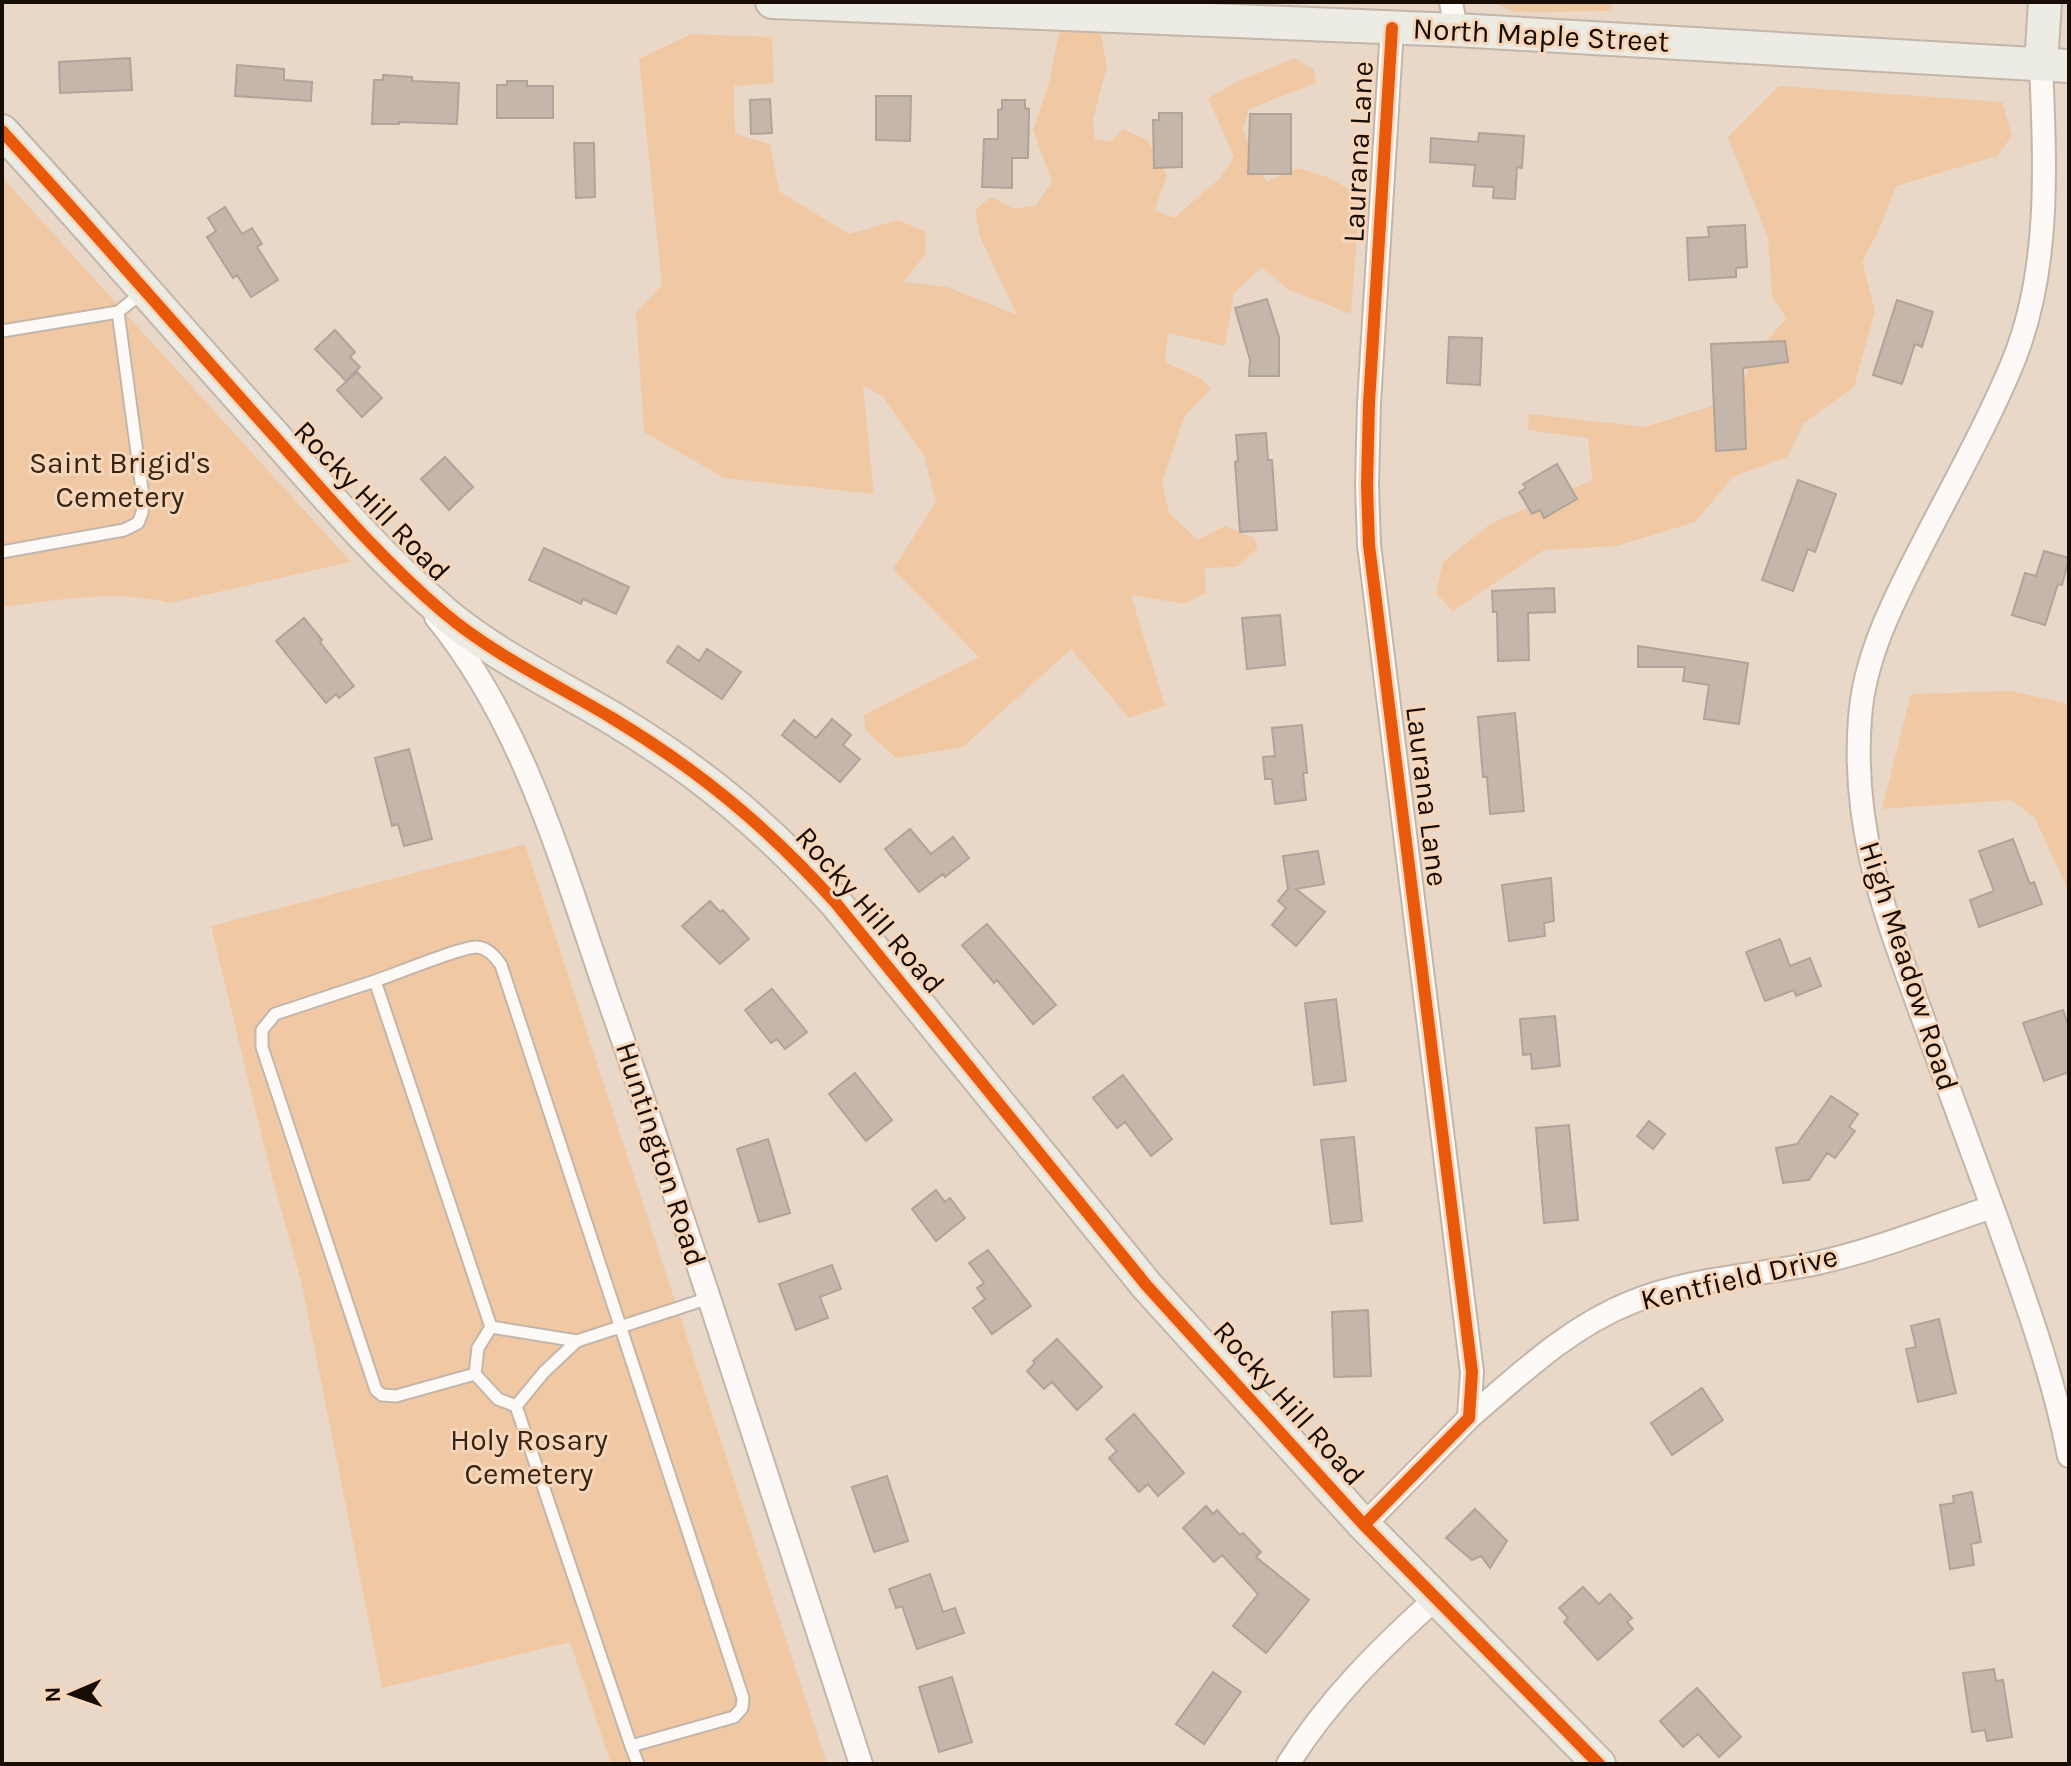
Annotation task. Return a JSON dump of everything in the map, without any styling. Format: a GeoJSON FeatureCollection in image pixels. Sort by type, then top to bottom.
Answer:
{"type":"FeatureCollection","features":[{"type":"Feature","properties":{"kind":"street","name":"North Maple Street"},"geometry":{"type":"LineString","coordinates":[[772,2],[1392,28],[1454,16],[2055,65]]}},
{"type":"Feature","properties":{"kind":"street"},"geometry":{"type":"LineString","coordinates":[[2045,2],[2055,65]]}},
{"type":"Feature","properties":{"kind":"street","name":"Laurana Lane"},"geometry":{"type":"LineString","coordinates":[[1392,28],[1369,403],[1369,545],[1472,1372],[1469,1418]]}},
{"type":"Feature","properties":{"kind":"street","name":"High Meadow Road"},"geometry":{"type":"LineString","coordinates":[[2055,65],[2045,141],[2041,245],[2026,326],[1997,398],[1881,632],[1865,679],[1858,745],[1861,813],[1882,903],[2040,1339],[2069,1456]]}},
{"type":"Feature","properties":{"kind":"street","name":"Rocky Hill Road"},"geometry":{"type":"LineString","coordinates":[[2,131],[401,574],[465,630],[615,720],[704,778],[800,863],[1147,1286],[1364,1525],[1599,1764]]}},
{"type":"Feature","properties":{"kind":"street","name":"Huntington Road"},"geometry":{"type":"LineString","coordinates":[[401,574],[479,676],[500,711],[524,763],[643,1096],[861,1764]]}},
{"type":"Feature","properties":{"kind":"street","name":"Kentfield Drive"},"geometry":{"type":"LineString","coordinates":[[1469,1418],[1564,1339],[1598,1317],[1634,1301],[1681,1287],[1820,1262],[1992,1207]]}},
{"type":"Feature","properties":{"kind":"street"},"geometry":{"type":"LineString","coordinates":[[1364,1525],[1469,1418]]}},
{"type":"Feature","properties":{"kind":"street"},"geometry":{"type":"LineString","coordinates":[[1288,1764],[1329,1705],[1397,1633],[1435,1599]]}},
{"type":"Feature","properties":{"kind":"lane"},"geometry":{"type":"LineString","coordinates":[[2,331],[118,312],[144,291]]}},
{"type":"Feature","properties":{"kind":"lane"},"geometry":{"type":"LineString","coordinates":[[2,552],[124,530],[138,523],[143,497],[118,312]]}},
{"type":"Feature","properties":{"kind":"lane"},"geometry":{"type":"LineString","coordinates":[[475,1374],[396,1396],[382,1395],[376,1390],[262,1047],[262,1030],[275,1014],[471,947],[481,948],[496,956],[622,1326],[743,1704],[739,1714],[734,1717],[631,1746]]}},
{"type":"Feature","properties":{"kind":"lane"},"geometry":{"type":"LineString","coordinates":[[375,981],[491,1327]]}},
{"type":"Feature","properties":{"kind":"lane"},"geometry":{"type":"LineString","coordinates":[[516,1406],[544,1372],[577,1341],[709,1298]]}},
{"type":"Feature","properties":{"kind":"lane"},"geometry":{"type":"LineString","coordinates":[[491,1327],[577,1341]]}},
{"type":"Feature","properties":{"kind":"lane"},"geometry":{"type":"LineString","coordinates":[[491,1327],[478,1348],[475,1374],[498,1399],[516,1406]]}},
{"type":"Feature","properties":{"kind":"lane"},"geometry":{"type":"LineString","coordinates":[[516,1406],[638,1764]]}},
{"type":"Feature","properties":{"kind":"green space"},"geometry":{"type":"Polygon","coordinates":[[[1494,2],[1612,2],[1612,11],[1512,12],[1494,2]]]}},
{"type":"Feature","properties":{"kind":"green space"},"geometry":{"type":"Polygon","coordinates":[[[1079,22],[1101,35],[1107,66],[1093,120],[1095,139],[1111,142],[1123,129],[1147,140],[1167,175],[1155,210],[1174,218],[1220,178],[1234,157],[1208,98],[1238,81],[1295,58],[1314,70],[1316,83],[1249,109],[1243,129],[1255,163],[1267,181],[1299,168],[1330,178],[1360,196],[1351,314],[1287,289],[1262,267],[1234,293],[1225,346],[1168,333],[1165,362],[1202,379],[1211,389],[1184,417],[1162,482],[1169,513],[1198,540],[1225,526],[1254,538],[1258,548],[1237,567],[1205,568],[1206,593],[1184,604],[1131,595],[1165,706],[1129,718],[1071,649],[963,747],[896,758],[866,731],[864,715],[979,657],[893,569],[936,502],[924,456],[883,397],[863,385],[874,494],[724,478],[644,432],[636,313],[662,285],[639,59],[691,34],[772,37],[774,83],[734,86],[735,134],[770,144],[779,191],[849,234],[898,220],[925,231],[926,253],[904,282],[947,287],[1017,315],[980,237],[975,210],[991,197],[1014,209],[1036,205],[1052,182],[1033,130],[1049,83],[1059,33],[1079,22]]]}},
{"type":"Feature","properties":{"kind":"green space"},"geometry":{"type":"Polygon","coordinates":[[[1779,86],[2002,102],[2012,136],[1997,156],[1896,186],[1879,230],[1862,261],[1875,311],[1854,387],[1804,423],[1787,457],[1733,477],[1695,522],[1617,546],[1544,550],[1453,611],[1436,593],[1443,562],[1490,524],[1592,480],[1588,438],[1528,430],[1529,414],[1645,427],[1734,399],[1755,356],[1786,318],[1772,296],[1768,237],[1728,137],[1779,86]]]}},
{"type":"Feature","properties":{"kind":"green space","name":"Saint Brigid's Cemetery"},"geometry":{"type":"Polygon","coordinates":[[[2,177],[351,562],[169,603],[107,596],[2,607],[2,177]]]}},
{"type":"Feature","properties":{"kind":"green space"},"geometry":{"type":"Polygon","coordinates":[[[2011,691],[2069,704],[2069,893],[2035,818],[2011,800],[1882,809],[1911,694],[2011,691]]]}},
{"type":"Feature","properties":{"kind":"green space","name":"Holy Rosary Cemetery"},"geometry":{"type":"Polygon","coordinates":[[[525,844],[827,1764],[611,1764],[570,1642],[382,1688],[302,1285],[268,1162],[211,926],[525,844]]]}},
{"type":"Feature","properties":{"kind":"building"},"geometry":{"type":"Polygon","coordinates":[[[130,58],[132,90],[60,93],[59,62],[130,58]]]}},
{"type":"Feature","properties":{"kind":"building"},"geometry":{"type":"Polygon","coordinates":[[[237,65],[284,69],[284,80],[312,82],[311,101],[235,96],[237,65]]]}},
{"type":"Feature","properties":{"kind":"building"},"geometry":{"type":"Polygon","coordinates":[[[383,75],[412,77],[412,81],[459,83],[457,124],[372,124],[374,80],[383,80],[383,75]]]}},
{"type":"Feature","properties":{"kind":"building"},"geometry":{"type":"Polygon","coordinates":[[[507,81],[527,81],[527,86],[553,86],[553,118],[497,118],[497,85],[507,85],[507,81]]]}},
{"type":"Feature","properties":{"kind":"building"},"geometry":{"type":"Polygon","coordinates":[[[876,96],[911,96],[910,141],[876,140],[876,96]]]}},
{"type":"Feature","properties":{"kind":"building"},"geometry":{"type":"Polygon","coordinates":[[[770,99],[772,133],[751,134],[750,100],[770,99]]]}},
{"type":"Feature","properties":{"kind":"building"},"geometry":{"type":"Polygon","coordinates":[[[1002,100],[1025,100],[1025,108],[1029,109],[1028,158],[1012,158],[1012,188],[982,187],[984,139],[998,139],[998,110],[1002,109],[1002,100]]]}},
{"type":"Feature","properties":{"kind":"building"},"geometry":{"type":"Polygon","coordinates":[[[1159,113],[1182,113],[1182,167],[1154,168],[1153,120],[1159,120],[1159,113]]]}},
{"type":"Feature","properties":{"kind":"building"},"geometry":{"type":"Polygon","coordinates":[[[1250,114],[1291,114],[1291,174],[1248,174],[1250,114]]]}},
{"type":"Feature","properties":{"kind":"building"},"geometry":{"type":"Polygon","coordinates":[[[1479,133],[1524,136],[1522,168],[1517,167],[1515,199],[1493,198],[1494,187],[1473,186],[1475,165],[1430,162],[1431,138],[1478,142],[1479,133]]]}},
{"type":"Feature","properties":{"kind":"building"},"geometry":{"type":"Polygon","coordinates":[[[574,143],[594,143],[595,197],[576,198],[574,143]]]}},
{"type":"Feature","properties":{"kind":"building"},"geometry":{"type":"Polygon","coordinates":[[[225,207],[242,234],[252,228],[262,244],[257,247],[278,280],[251,297],[237,275],[233,278],[207,237],[216,231],[208,218],[225,207]]]}},
{"type":"Feature","properties":{"kind":"building"},"geometry":{"type":"Polygon","coordinates":[[[1745,225],[1747,267],[1736,268],[1736,277],[1689,280],[1687,238],[1709,237],[1708,227],[1745,225]]]}},
{"type":"Feature","properties":{"kind":"building"},"geometry":{"type":"Polygon","coordinates":[[[1267,299],[1279,337],[1279,376],[1249,376],[1250,360],[1235,308],[1267,299]]]}},
{"type":"Feature","properties":{"kind":"building"},"geometry":{"type":"Polygon","coordinates":[[[1897,300],[1933,312],[1922,347],[1915,344],[1902,384],[1873,375],[1897,300]]]}},
{"type":"Feature","properties":{"kind":"building"},"geometry":{"type":"Polygon","coordinates":[[[335,330],[355,352],[350,357],[360,367],[346,381],[315,349],[335,330]]]}},
{"type":"Feature","properties":{"kind":"building"},"geometry":{"type":"Polygon","coordinates":[[[1449,337],[1482,338],[1480,385],[1447,383],[1449,337]]]}},
{"type":"Feature","properties":{"kind":"building"},"geometry":{"type":"Polygon","coordinates":[[[1785,341],[1788,362],[1743,368],[1746,449],[1716,451],[1711,344],[1785,341]]]}},
{"type":"Feature","properties":{"kind":"building"},"geometry":{"type":"Polygon","coordinates":[[[357,372],[382,398],[362,417],[337,390],[357,372]]]}},
{"type":"Feature","properties":{"kind":"building"},"geometry":{"type":"Polygon","coordinates":[[[1266,433],[1268,460],[1272,460],[1277,530],[1240,532],[1236,435],[1266,433]]]}},
{"type":"Feature","properties":{"kind":"building"},"geometry":{"type":"Polygon","coordinates":[[[445,457],[473,487],[449,510],[421,479],[445,457]]]}},
{"type":"Feature","properties":{"kind":"building"},"geometry":{"type":"Polygon","coordinates":[[[1557,464],[1577,499],[1544,518],[1540,510],[1532,514],[1519,492],[1526,488],[1523,484],[1557,464]]]}},
{"type":"Feature","properties":{"kind":"building"},"geometry":{"type":"Polygon","coordinates":[[[1798,480],[1836,494],[1815,552],[1808,549],[1793,591],[1762,580],[1798,480]]]}},
{"type":"Feature","properties":{"kind":"building"},"geometry":{"type":"Polygon","coordinates":[[[544,548],[629,587],[616,614],[583,599],[581,604],[529,580],[544,548]]]}},
{"type":"Feature","properties":{"kind":"building"},"geometry":{"type":"Polygon","coordinates":[[[2044,551],[2069,558],[2062,585],[2058,584],[2045,625],[2012,615],[2025,573],[2036,576],[2044,551]]]}},
{"type":"Feature","properties":{"kind":"building"},"geometry":{"type":"Polygon","coordinates":[[[1554,588],[1555,612],[1528,613],[1529,660],[1498,661],[1497,612],[1493,612],[1492,591],[1554,588]]]}},
{"type":"Feature","properties":{"kind":"building"},"geometry":{"type":"Polygon","coordinates":[[[1280,615],[1285,665],[1247,669],[1242,618],[1280,615]]]}},
{"type":"Feature","properties":{"kind":"building"},"geometry":{"type":"Polygon","coordinates":[[[304,618],[354,686],[339,698],[336,694],[326,703],[276,641],[304,618]]]}},
{"type":"Feature","properties":{"kind":"building"},"geometry":{"type":"Polygon","coordinates":[[[678,646],[699,661],[707,649],[741,672],[722,699],[667,662],[678,646]]]}},
{"type":"Feature","properties":{"kind":"building"},"geometry":{"type":"Polygon","coordinates":[[[1638,646],[1748,663],[1739,724],[1704,719],[1709,685],[1683,681],[1685,667],[1638,667],[1638,646]]]}},
{"type":"Feature","properties":{"kind":"building"},"geometry":{"type":"Polygon","coordinates":[[[1515,713],[1524,811],[1490,814],[1487,777],[1483,777],[1478,717],[1515,713]]]}},
{"type":"Feature","properties":{"kind":"building"},"geometry":{"type":"Polygon","coordinates":[[[832,719],[851,735],[843,745],[860,759],[840,782],[782,735],[794,720],[816,738],[832,719]]]}},
{"type":"Feature","properties":{"kind":"building"},"geometry":{"type":"Polygon","coordinates":[[[1302,725],[1307,773],[1303,773],[1306,800],[1275,804],[1272,779],[1265,779],[1263,757],[1275,756],[1272,728],[1302,725]]]}},
{"type":"Feature","properties":{"kind":"building"},"geometry":{"type":"Polygon","coordinates":[[[409,749],[432,839],[404,846],[398,824],[392,826],[375,758],[409,749]]]}},
{"type":"Feature","properties":{"kind":"building"},"geometry":{"type":"Polygon","coordinates":[[[910,829],[931,854],[953,837],[969,858],[919,892],[885,849],[910,829]]]}},
{"type":"Feature","properties":{"kind":"building"},"geometry":{"type":"Polygon","coordinates":[[[2013,839],[2030,884],[2034,882],[2042,904],[1979,927],[1970,900],[1994,891],[1979,851],[2013,839]]]}},
{"type":"Feature","properties":{"kind":"building"},"geometry":{"type":"Polygon","coordinates":[[[1318,851],[1324,884],[1296,889],[1325,912],[1296,946],[1272,925],[1286,908],[1278,901],[1288,889],[1283,856],[1318,851]]]}},
{"type":"Feature","properties":{"kind":"building"},"geometry":{"type":"Polygon","coordinates":[[[1551,878],[1554,921],[1544,923],[1545,936],[1509,941],[1502,885],[1551,878]]]}},
{"type":"Feature","properties":{"kind":"building"},"geometry":{"type":"Polygon","coordinates":[[[710,901],[720,912],[723,910],[749,939],[720,964],[682,926],[710,901]]]}},
{"type":"Feature","properties":{"kind":"building"},"geometry":{"type":"Polygon","coordinates":[[[987,924],[1056,1005],[1033,1024],[997,980],[994,983],[962,945],[987,924]]]}},
{"type":"Feature","properties":{"kind":"building"},"geometry":{"type":"Polygon","coordinates":[[[1780,939],[1790,966],[1810,958],[1821,986],[1796,996],[1794,990],[1765,1001],[1746,952],[1780,939]]]}},
{"type":"Feature","properties":{"kind":"building"},"geometry":{"type":"Polygon","coordinates":[[[772,989],[807,1032],[785,1049],[777,1039],[771,1043],[745,1010],[772,989]]]}},
{"type":"Feature","properties":{"kind":"building"},"geometry":{"type":"Polygon","coordinates":[[[1336,999],[1346,1081],[1314,1085],[1305,1003],[1336,999]]]}},
{"type":"Feature","properties":{"kind":"building"},"geometry":{"type":"Polygon","coordinates":[[[2063,1010],[2069,1028],[2069,1072],[2044,1081],[2023,1023],[2063,1010]]]}},
{"type":"Feature","properties":{"kind":"building"},"geometry":{"type":"Polygon","coordinates":[[[1555,1016],[1560,1066],[1532,1069],[1531,1054],[1523,1055],[1520,1019],[1555,1016]]]}},
{"type":"Feature","properties":{"kind":"building"},"geometry":{"type":"Polygon","coordinates":[[[855,1073],[892,1120],[866,1141],[829,1094],[855,1073]]]}},
{"type":"Feature","properties":{"kind":"building"},"geometry":{"type":"Polygon","coordinates":[[[1123,1075],[1172,1139],[1151,1156],[1125,1122],[1117,1128],[1093,1098],[1123,1075]]]}},
{"type":"Feature","properties":{"kind":"building"},"geometry":{"type":"Polygon","coordinates":[[[1831,1096],[1858,1114],[1849,1127],[1855,1131],[1835,1158],[1827,1153],[1809,1180],[1783,1183],[1776,1148],[1797,1144],[1831,1096]]]}},
{"type":"Feature","properties":{"kind":"building"},"geometry":{"type":"Polygon","coordinates":[[[1649,1121],[1665,1134],[1653,1149],[1637,1136],[1649,1121]]]}},
{"type":"Feature","properties":{"kind":"building"},"geometry":{"type":"Polygon","coordinates":[[[1569,1125],[1578,1220],[1544,1223],[1536,1128],[1569,1125]]]}},
{"type":"Feature","properties":{"kind":"building"},"geometry":{"type":"Polygon","coordinates":[[[1354,1137],[1362,1221],[1331,1224],[1321,1140],[1354,1137]]]}},
{"type":"Feature","properties":{"kind":"building"},"geometry":{"type":"Polygon","coordinates":[[[768,1139],[790,1213],[759,1222],[737,1149],[768,1139]]]}},
{"type":"Feature","properties":{"kind":"building"},"geometry":{"type":"Polygon","coordinates":[[[936,1190],[945,1202],[950,1198],[965,1218],[936,1241],[912,1209],[936,1190]]]}},
{"type":"Feature","properties":{"kind":"building"},"geometry":{"type":"Polygon","coordinates":[[[988,1250],[1031,1306],[992,1334],[973,1308],[985,1299],[977,1288],[984,1283],[969,1263],[988,1250]]]}},
{"type":"Feature","properties":{"kind":"building"},"geometry":{"type":"Polygon","coordinates":[[[832,1265],[841,1289],[820,1297],[828,1318],[796,1330],[779,1284],[832,1265]]]}},
{"type":"Feature","properties":{"kind":"building"},"geometry":{"type":"Polygon","coordinates":[[[1368,1310],[1371,1376],[1334,1377],[1332,1312],[1368,1310]]]}},
{"type":"Feature","properties":{"kind":"building"},"geometry":{"type":"Polygon","coordinates":[[[1939,1319],[1956,1393],[1918,1402],[1906,1349],[1916,1347],[1911,1326],[1939,1319]]]}},
{"type":"Feature","properties":{"kind":"building"},"geometry":{"type":"Polygon","coordinates":[[[1057,1339],[1102,1387],[1077,1410],[1052,1382],[1044,1389],[1027,1371],[1035,1363],[1033,1361],[1057,1339]]]}},
{"type":"Feature","properties":{"kind":"building"},"geometry":{"type":"Polygon","coordinates":[[[1702,1388],[1723,1420],[1672,1455],[1651,1423],[1702,1388]]]}},
{"type":"Feature","properties":{"kind":"building"},"geometry":{"type":"Polygon","coordinates":[[[1134,1414],[1184,1473],[1158,1496],[1148,1484],[1139,1492],[1109,1458],[1117,1451],[1106,1439],[1134,1414]]]}},
{"type":"Feature","properties":{"kind":"building"},"geometry":{"type":"Polygon","coordinates":[[[887,1476],[908,1541],[874,1552],[852,1487],[887,1476]]]}},
{"type":"Feature","properties":{"kind":"building"},"geometry":{"type":"Polygon","coordinates":[[[1972,1492],[1981,1542],[1971,1544],[1974,1565],[1950,1569],[1940,1505],[1954,1503],[1953,1496],[1972,1492]]]}},
{"type":"Feature","properties":{"kind":"building"},"geometry":{"type":"Polygon","coordinates":[[[1206,1506],[1213,1514],[1217,1510],[1240,1535],[1243,1533],[1261,1552],[1256,1557],[1309,1600],[1266,1653],[1233,1626],[1258,1594],[1222,1555],[1214,1562],[1183,1528],[1206,1506]]]}},
{"type":"Feature","properties":{"kind":"building"},"geometry":{"type":"Polygon","coordinates":[[[1475,1509],[1507,1541],[1490,1568],[1481,1556],[1472,1560],[1446,1538],[1475,1509]]]}},
{"type":"Feature","properties":{"kind":"building"},"geometry":{"type":"Polygon","coordinates":[[[930,1574],[943,1612],[955,1608],[964,1633],[917,1649],[902,1606],[896,1608],[889,1589],[930,1574]]]}},
{"type":"Feature","properties":{"kind":"building"},"geometry":{"type":"Polygon","coordinates":[[[1583,1587],[1599,1604],[1610,1594],[1632,1618],[1627,1622],[1633,1629],[1598,1660],[1564,1622],[1568,1618],[1559,1608],[1583,1587]]]}},
{"type":"Feature","properties":{"kind":"building"},"geometry":{"type":"Polygon","coordinates":[[[1994,1669],[1996,1681],[2003,1680],[2012,1737],[1987,1741],[1985,1730],[1972,1732],[1963,1673],[1994,1669]]]}},
{"type":"Feature","properties":{"kind":"building"},"geometry":{"type":"Polygon","coordinates":[[[1213,1672],[1241,1692],[1204,1744],[1176,1724],[1213,1672]]]}},
{"type":"Feature","properties":{"kind":"building"},"geometry":{"type":"Polygon","coordinates":[[[952,1677],[972,1742],[939,1752],[919,1687],[952,1677]]]}},
{"type":"Feature","properties":{"kind":"building"},"geometry":{"type":"Polygon","coordinates":[[[1697,1688],[1741,1737],[1719,1757],[1698,1734],[1683,1747],[1660,1721],[1697,1688]]]}},
{"type":"Feature","properties":{"kind":"cycle path"},"geometry":{"type":"LineString","coordinates":[[1364,1525],[1469,1418],[1472,1372],[1369,545],[1369,403],[1392,28]]}},
{"type":"Feature","properties":{"kind":"cycle path"},"geometry":{"type":"LineString","coordinates":[[2,131],[336,506],[420,592],[482,642],[612,718],[703,779],[757,824],[809,874],[1147,1286],[1364,1525],[1599,1764]]}}]}
